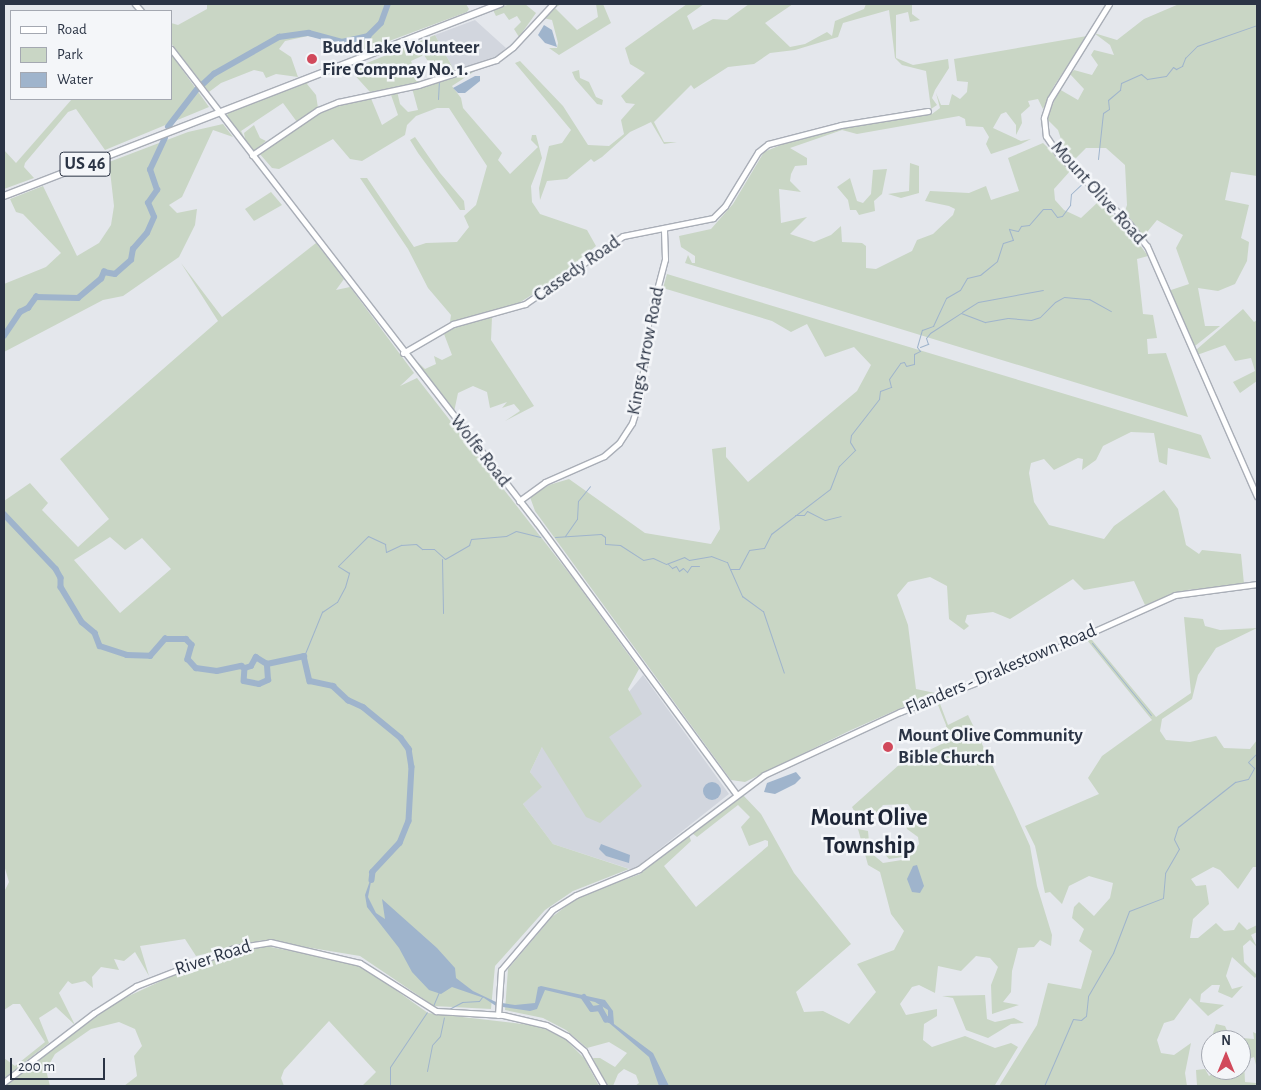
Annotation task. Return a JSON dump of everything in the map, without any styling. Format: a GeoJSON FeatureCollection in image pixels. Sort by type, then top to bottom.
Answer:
{"type":"FeatureCollection","features":[{"type":"Feature","properties":{"kind":"main road","name":"US 46"},"geometry":{"type":"LineString","coordinates":[[4,196],[500,4]]}},
{"type":"Feature","properties":{"kind":"street"},"geometry":{"type":"LineString","coordinates":[[252,155],[327,106],[359,95],[426,83],[496,60],[513,47],[553,4]]}},
{"type":"Feature","properties":{"kind":"street","name":"Mount Olive Road"},"geometry":{"type":"LineString","coordinates":[[1108,4],[1051,95],[1045,116],[1046,136],[1059,155],[1128,222],[1147,246],[1257,496]]}},
{"type":"Feature","properties":{"kind":"street","name":"Wolfe Road"},"geometry":{"type":"LineString","coordinates":[[172,50],[403,353],[519,500],[736,794]]}},
{"type":"Feature","properties":{"kind":"street","name":"Cassedy Road"},"geometry":{"type":"LineString","coordinates":[[403,353],[453,324],[525,304],[621,237],[701,222],[719,214],[758,152],[768,144],[841,125],[928,111]]}},
{"type":"Feature","properties":{"kind":"street","name":"Kings Arrow Road"},"geometry":{"type":"LineString","coordinates":[[519,500],[545,482],[600,459],[619,443],[632,423],[640,399],[648,324],[665,257],[664,228]]}},
{"type":"Feature","properties":{"kind":"street","name":"Flanders - Drakestown Road"},"geometry":{"type":"LineString","coordinates":[[499,1013],[499,977],[504,964],[552,910],[576,895],[639,869],[736,794],[773,770],[884,719],[1003,672],[1175,595],[1257,584]]}},
{"type":"Feature","properties":{"kind":"street","name":"River Road"},"geometry":{"type":"LineString","coordinates":[[4,1082],[129,990],[174,969],[256,943],[282,943],[355,961],[436,1011],[499,1013],[539,1022],[567,1036],[588,1056],[604,1086]]}},
{"type":"Feature","properties":{"kind":"shaded area"},"geometry":{"type":"Polygon","coordinates":[[[475,20],[506,48],[497,56],[455,72],[435,35],[475,20]]]}},
{"type":"Feature","properties":{"kind":"shaded area"},"geometry":{"type":"Polygon","coordinates":[[[643,675],[729,794],[633,870],[553,844],[523,804],[541,787],[530,772],[542,747],[628,693],[643,675]]]}},
{"type":"Feature","properties":{"kind":"green space"},"geometry":{"type":"Polygon","coordinates":[[[207,4],[466,4],[469,9],[467,12],[365,50],[354,44],[308,36],[285,41],[279,49],[291,57],[298,77],[276,74],[266,78],[263,72],[254,70],[221,83],[209,92],[172,44],[172,23],[178,25],[207,9],[207,4]]]}},
{"type":"Feature","properties":{"kind":"green space"},"geometry":{"type":"Polygon","coordinates":[[[510,4],[525,4],[536,13],[519,37],[514,29],[521,22],[517,16],[509,20],[504,13],[496,16],[493,10],[510,4]]]}},
{"type":"Feature","properties":{"kind":"green space"},"geometry":{"type":"Polygon","coordinates":[[[556,4],[561,4],[555,8],[577,30],[598,17],[596,4],[603,4],[611,23],[559,55],[549,48],[557,48],[558,43],[552,20],[543,18],[556,4]]]}},
{"type":"Feature","properties":{"kind":"green space"},"geometry":{"type":"Polygon","coordinates":[[[687,4],[704,4],[687,16],[693,30],[713,19],[727,20],[749,4],[793,4],[765,23],[790,47],[805,44],[827,32],[832,36],[835,21],[864,9],[866,4],[912,4],[912,14],[920,20],[910,22],[908,12],[896,15],[896,58],[913,65],[948,59],[949,68],[935,90],[932,98],[937,105],[931,109],[926,71],[902,65],[895,58],[889,10],[843,23],[838,37],[795,50],[770,53],[754,64],[728,67],[694,89],[691,85],[654,122],[664,142],[677,142],[664,144],[651,122],[630,132],[602,157],[594,162],[591,159],[567,179],[547,181],[540,200],[539,188],[549,146],[562,143],[571,130],[515,63],[520,61],[563,106],[588,145],[609,146],[624,134],[621,120],[635,104],[626,103],[621,96],[645,73],[630,64],[625,48],[687,4]]]}},
{"type":"Feature","properties":{"kind":"green space"},"geometry":{"type":"Polygon","coordinates":[[[1179,4],[1257,4],[1257,176],[1231,172],[1225,200],[1249,205],[1241,238],[1249,242],[1247,261],[1235,284],[1218,291],[1198,288],[1205,326],[1220,326],[1195,346],[1168,291],[1189,284],[1176,248],[1183,235],[1157,220],[1143,237],[1124,214],[1127,205],[1125,165],[1106,148],[1086,148],[1075,159],[1063,145],[1058,130],[1047,119],[1059,89],[1078,100],[1084,89],[1070,74],[1074,70],[1092,75],[1098,65],[1091,55],[1094,50],[1114,55],[1110,45],[1094,33],[1117,40],[1144,19],[1179,4]]]}},
{"type":"Feature","properties":{"kind":"green space"},"geometry":{"type":"Polygon","coordinates":[[[435,35],[455,72],[438,77],[424,55],[411,61],[419,83],[370,92],[350,70],[435,35]]]}},
{"type":"Feature","properties":{"kind":"green space"},"geometry":{"type":"Polygon","coordinates":[[[1087,36],[1054,86],[1043,109],[1038,99],[1028,101],[1030,106],[1021,114],[1022,123],[1016,135],[1016,125],[1006,112],[1001,114],[993,128],[1021,141],[1031,139],[1021,144],[991,154],[986,144],[989,137],[983,127],[966,126],[965,119],[959,116],[857,134],[842,130],[790,148],[807,158],[807,165],[795,166],[791,174],[790,181],[801,192],[779,189],[781,223],[807,217],[790,234],[814,242],[831,235],[841,226],[842,242],[862,243],[866,246],[866,268],[876,269],[912,251],[917,240],[933,234],[953,215],[955,209],[949,206],[925,201],[930,191],[969,193],[986,186],[991,200],[1019,191],[1008,158],[1043,143],[1071,170],[1054,189],[1055,200],[1064,210],[1081,218],[1098,202],[1126,226],[1148,256],[1137,259],[1143,314],[1153,315],[1157,338],[1147,339],[1148,354],[1166,353],[1188,417],[685,263],[688,255],[692,263],[695,263],[695,256],[681,247],[679,236],[711,229],[733,204],[764,152],[788,142],[842,128],[932,114],[940,108],[936,93],[941,105],[949,105],[952,94],[960,99],[967,92],[968,82],[957,81],[954,59],[1087,36]]]}},
{"type":"Feature","properties":{"kind":"green space"},"geometry":{"type":"Polygon","coordinates":[[[172,55],[209,107],[105,150],[76,109],[68,112],[25,163],[24,167],[34,178],[4,189],[4,150],[16,163],[71,100],[172,100],[172,55]]]}},
{"type":"Feature","properties":{"kind":"green space"},"geometry":{"type":"Polygon","coordinates":[[[481,67],[452,86],[461,98],[463,108],[502,153],[498,160],[510,174],[538,147],[531,140],[532,135],[536,135],[542,158],[531,186],[532,202],[540,214],[587,230],[596,246],[552,282],[519,303],[450,322],[451,315],[428,288],[408,249],[360,178],[367,178],[414,247],[426,243],[457,242],[469,227],[464,216],[476,205],[487,166],[449,108],[437,108],[416,116],[407,125],[405,135],[362,161],[350,159],[333,139],[279,169],[272,168],[259,153],[320,112],[370,96],[382,125],[398,115],[390,92],[397,91],[400,104],[408,112],[418,110],[412,88],[481,67]]]}},
{"type":"Feature","properties":{"kind":"green space"},"geometry":{"type":"Polygon","coordinates":[[[579,70],[580,78],[589,82],[596,97],[603,100],[602,105],[597,104],[575,79],[572,72],[579,70]]]}},
{"type":"Feature","properties":{"kind":"green space"},"geometry":{"type":"Polygon","coordinates":[[[310,81],[307,84],[316,95],[318,108],[297,122],[283,103],[241,131],[245,139],[244,133],[254,125],[260,138],[266,141],[254,151],[226,117],[229,112],[310,81]]]}},
{"type":"Feature","properties":{"kind":"green space"},"geometry":{"type":"Polygon","coordinates":[[[223,124],[233,137],[213,130],[182,197],[169,205],[177,213],[197,209],[195,225],[179,257],[123,296],[103,300],[4,352],[4,284],[46,267],[61,253],[23,214],[16,212],[10,199],[43,186],[77,256],[99,243],[111,225],[114,206],[109,162],[188,132],[223,124]]]}},
{"type":"Feature","properties":{"kind":"green space"},"geometry":{"type":"Polygon","coordinates":[[[415,137],[440,173],[464,201],[465,210],[460,210],[418,153],[410,140],[415,137]]]}},
{"type":"Feature","properties":{"kind":"green space"},"geometry":{"type":"Polygon","coordinates":[[[910,163],[919,166],[919,193],[901,198],[888,194],[909,191],[910,163]]]}},
{"type":"Feature","properties":{"kind":"green space"},"geometry":{"type":"Polygon","coordinates":[[[887,169],[882,194],[874,201],[875,211],[859,215],[856,210],[850,210],[848,200],[837,187],[850,178],[857,201],[863,203],[871,194],[873,170],[887,169]]]}},
{"type":"Feature","properties":{"kind":"green space"},"geometry":{"type":"Polygon","coordinates":[[[271,192],[282,205],[254,221],[245,209],[271,192]]]}},
{"type":"Feature","properties":{"kind":"green space"},"geometry":{"type":"Polygon","coordinates":[[[316,243],[344,279],[336,290],[350,287],[414,373],[400,386],[417,378],[572,577],[639,669],[628,689],[642,714],[609,737],[642,786],[600,823],[586,817],[542,747],[530,772],[542,787],[523,804],[553,844],[629,869],[573,891],[545,910],[495,966],[491,1009],[434,1006],[360,956],[263,940],[196,956],[185,939],[140,946],[149,976],[135,952],[124,961],[114,959],[119,970],[101,967],[92,977],[93,988],[85,981],[72,984],[68,981],[59,993],[75,1025],[56,1007],[39,1018],[49,1043],[4,1078],[4,1058],[15,1066],[45,1042],[20,1004],[13,1004],[4,1010],[4,892],[9,882],[4,865],[4,501],[30,483],[48,503],[42,510],[78,547],[109,519],[60,459],[218,321],[181,263],[222,317],[316,243]],[[110,537],[74,560],[120,613],[171,569],[142,538],[125,550],[110,537]]]}},
{"type":"Feature","properties":{"kind":"green space"},"geometry":{"type":"Polygon","coordinates":[[[667,274],[1201,435],[1211,459],[1168,448],[1167,465],[1159,462],[1154,433],[1131,432],[1103,446],[1096,460],[1082,470],[1083,459],[1078,458],[1054,470],[1044,459],[1031,463],[1029,473],[1034,502],[1049,525],[1104,539],[1114,526],[1164,490],[1178,509],[1186,545],[1199,554],[1202,550],[1241,554],[1244,584],[1187,590],[1145,605],[1134,581],[1084,590],[1073,579],[1010,619],[993,612],[967,615],[965,622],[969,626],[964,630],[949,619],[947,586],[930,577],[908,582],[897,595],[908,625],[916,689],[935,693],[851,730],[745,782],[731,780],[535,511],[530,497],[549,485],[569,479],[645,533],[711,544],[720,529],[712,449],[726,447],[726,457],[748,482],[857,391],[871,365],[854,347],[825,357],[807,324],[791,332],[772,321],[663,288],[667,274]]]}},
{"type":"Feature","properties":{"kind":"green space"},"geometry":{"type":"Polygon","coordinates":[[[1243,309],[1254,322],[1257,320],[1257,381],[1240,393],[1233,382],[1255,371],[1251,358],[1235,361],[1225,345],[1197,355],[1196,350],[1243,309]]]}},
{"type":"Feature","properties":{"kind":"green space"},"geometry":{"type":"Polygon","coordinates":[[[492,317],[491,340],[534,406],[505,421],[520,411],[514,404],[502,408],[507,402],[490,408],[487,392],[473,386],[458,393],[454,412],[409,354],[425,369],[436,364],[434,356],[442,360],[452,355],[444,334],[411,349],[459,324],[492,317]]]}},
{"type":"Feature","properties":{"kind":"green space"},"geometry":{"type":"Polygon","coordinates":[[[1184,617],[1203,619],[1205,626],[1220,630],[1257,628],[1216,648],[1198,675],[1192,699],[1162,719],[1160,731],[1166,740],[1190,742],[1216,736],[1224,748],[1250,749],[1257,740],[1257,867],[1253,867],[1238,889],[1220,870],[1213,867],[1191,879],[1196,886],[1206,885],[1209,904],[1193,919],[1190,938],[1198,938],[1216,923],[1224,931],[1234,930],[1239,922],[1247,930],[1257,925],[1257,932],[1251,935],[1257,947],[1250,940],[1243,946],[1244,962],[1257,975],[1255,978],[1232,957],[1226,976],[1232,989],[1243,986],[1232,998],[1218,992],[1220,985],[1212,985],[1201,994],[1200,1002],[1224,1005],[1208,1016],[1190,998],[1174,1020],[1164,1023],[1157,1040],[1161,1053],[1174,1055],[1191,1043],[1185,1073],[1187,1086],[999,1086],[1037,1025],[1048,983],[1081,989],[1092,951],[1079,941],[1084,929],[1072,918],[1074,907],[1079,902],[1094,916],[1110,898],[1113,883],[1089,876],[1069,886],[1062,904],[1050,892],[1045,893],[1035,846],[1025,826],[1099,794],[1088,778],[1102,756],[1152,720],[1087,640],[1092,640],[1156,717],[1191,693],[1184,617]]]}},
{"type":"Feature","properties":{"kind":"green space"},"geometry":{"type":"Polygon","coordinates":[[[936,700],[939,701],[948,725],[968,715],[1013,808],[1030,846],[1037,886],[1052,935],[1051,946],[1040,940],[1034,947],[1018,948],[1012,971],[1011,992],[1003,1002],[1019,1005],[992,1014],[991,985],[998,967],[990,958],[976,956],[961,971],[938,966],[935,993],[919,985],[912,987],[900,1004],[906,1015],[937,1009],[937,1016],[924,1024],[923,1040],[932,1047],[965,1036],[995,1048],[1011,1043],[1018,1047],[995,1085],[635,1086],[639,1083],[636,1075],[624,1069],[618,1074],[613,1086],[606,1086],[593,1058],[600,1058],[615,1067],[627,1053],[609,1042],[587,1048],[566,1030],[543,1018],[505,1010],[508,969],[552,917],[578,897],[640,874],[689,835],[691,841],[664,866],[696,907],[768,846],[768,841],[765,840],[749,846],[741,827],[750,817],[738,805],[697,837],[692,833],[742,794],[761,814],[794,873],[851,944],[796,992],[804,1012],[823,1011],[849,1024],[876,992],[857,964],[894,950],[904,931],[891,914],[880,872],[868,865],[858,829],[868,831],[870,852],[883,863],[908,859],[919,844],[918,837],[907,829],[906,825],[909,825],[913,812],[908,804],[883,805],[869,822],[859,820],[852,807],[900,764],[948,741],[946,725],[936,700]]]}},
{"type":"Feature","properties":{"kind":"green space"},"geometry":{"type":"Polygon","coordinates":[[[909,838],[915,841],[915,846],[903,857],[889,859],[881,850],[884,846],[892,853],[909,838]]]}},
{"type":"Feature","properties":{"kind":"green space"},"geometry":{"type":"Polygon","coordinates":[[[260,945],[359,964],[428,1013],[539,1026],[565,1039],[584,1058],[599,1086],[362,1086],[376,1072],[329,1021],[284,1070],[281,1078],[284,1086],[124,1086],[137,1076],[134,1056],[142,1046],[135,1029],[119,1022],[91,1029],[55,1054],[46,1070],[50,1086],[4,1086],[116,1002],[193,966],[260,945]]]}},
{"type":"Feature","properties":{"kind":"green space"},"geometry":{"type":"Polygon","coordinates":[[[985,995],[987,1019],[995,1022],[1014,1018],[1024,1023],[1011,1024],[988,1038],[966,1030],[953,998],[942,996],[985,995]]]}},
{"type":"Feature","properties":{"kind":"green space"},"geometry":{"type":"Polygon","coordinates":[[[1216,1024],[1225,1026],[1227,1030],[1214,1030],[1216,1024]]]}},
{"type":"Feature","properties":{"kind":"green space"},"geometry":{"type":"Polygon","coordinates":[[[1253,1032],[1257,1034],[1257,1069],[1254,1057],[1251,1058],[1251,1039],[1254,1039],[1253,1032]]]}},
{"type":"Feature","properties":{"kind":"green space"},"geometry":{"type":"Polygon","coordinates":[[[1201,1069],[1201,1080],[1245,1080],[1245,1082],[1256,1083],[1256,1086],[1197,1086],[1196,1070],[1201,1069]]]}},
{"type":"Feature","properties":{"kind":"water"},"geometry":{"type":"Polygon","coordinates":[[[544,25],[552,30],[557,47],[545,43],[538,35],[544,25]]]}},
{"type":"Feature","properties":{"kind":"water"},"geometry":{"type":"Polygon","coordinates":[[[475,76],[480,76],[480,81],[465,93],[458,93],[453,88],[475,76]]]}},
{"type":"Feature","properties":{"kind":"water"},"geometry":{"type":"Polygon","coordinates":[[[796,772],[801,778],[795,784],[775,794],[764,792],[767,783],[796,772]]]}},
{"type":"Feature","properties":{"kind":"water"},"geometry":{"type":"Polygon","coordinates":[[[708,782],[716,782],[721,787],[719,798],[708,800],[703,795],[703,787],[708,782]]]}},
{"type":"Feature","properties":{"kind":"water"},"geometry":{"type":"Polygon","coordinates":[[[601,844],[630,855],[629,863],[606,856],[599,849],[601,844]]]}},
{"type":"Feature","properties":{"kind":"water"},"geometry":{"type":"Polygon","coordinates":[[[917,865],[924,886],[920,893],[912,892],[907,879],[913,866],[917,865]]]}},
{"type":"Feature","properties":{"kind":"water"},"geometry":{"type":"Polygon","coordinates":[[[373,872],[368,897],[376,913],[385,919],[382,899],[437,948],[455,968],[456,978],[473,991],[496,1002],[515,1005],[535,1003],[538,987],[541,986],[605,1000],[613,1011],[614,1024],[653,1053],[669,1086],[659,1086],[649,1057],[608,1022],[608,1010],[595,1002],[545,990],[537,1009],[530,1011],[496,1006],[484,998],[452,987],[441,994],[429,990],[412,972],[399,948],[367,907],[365,895],[373,872]]]}},
{"type":"Feature","properties":{"kind":"waterway"},"geometry":{"type":"LineString","coordinates":[[202,85],[214,74],[279,37],[309,33],[342,42],[368,36],[381,23],[388,4]]}},
{"type":"Feature","properties":{"kind":"waterway"},"geometry":{"type":"LineString","coordinates":[[1098,159],[1103,113],[1109,109],[1108,100],[1120,90],[1121,83],[1141,74],[1147,79],[1166,76],[1173,67],[1176,69],[1182,66],[1185,58],[1197,46],[1257,25]]}},
{"type":"Feature","properties":{"kind":"waterway"},"geometry":{"type":"LineString","coordinates":[[438,67],[440,75]]}},
{"type":"Feature","properties":{"kind":"waterway"},"geometry":{"type":"LineString","coordinates":[[438,99],[439,82]]}},
{"type":"Feature","properties":{"kind":"waterway"},"geometry":{"type":"LineString","coordinates":[[168,127],[198,88]]}},
{"type":"Feature","properties":{"kind":"waterway"},"geometry":{"type":"LineString","coordinates":[[4,336],[20,312],[28,308],[36,297],[78,298],[101,279],[104,272],[115,274],[131,260],[133,249],[147,233],[154,217],[148,203],[157,190],[150,170],[165,138]]}},
{"type":"Feature","properties":{"kind":"waterway"},"geometry":{"type":"LineString","coordinates":[[555,537],[601,534],[605,537],[605,544],[620,545],[643,560],[653,558],[666,564],[684,557],[689,560],[711,556],[727,562],[730,569],[739,569],[749,550],[764,548],[771,534],[830,489],[839,466],[855,450],[850,442],[851,435],[879,399],[880,391],[891,387],[889,379],[900,363],[904,362],[906,366],[914,364],[914,354],[920,351],[917,347],[922,330],[933,326],[946,298],[960,290],[967,278],[980,275],[997,261],[1003,243],[1013,240],[1009,229],[1018,231],[1021,226],[1029,225],[1043,209],[1051,209],[1057,217],[1062,216],[1070,205],[1071,194],[1084,182]]}},
{"type":"Feature","properties":{"kind":"waterway"},"geometry":{"type":"LineString","coordinates":[[962,312],[978,302],[1043,290]]}},
{"type":"Feature","properties":{"kind":"waterway"},"geometry":{"type":"LineString","coordinates":[[920,347],[928,344],[926,338],[930,333],[961,313],[985,322],[1008,318],[1031,320],[1040,317],[1055,302],[1064,297],[1089,299],[1111,311]]}},
{"type":"Feature","properties":{"kind":"waterway"},"geometry":{"type":"LineString","coordinates":[[565,536],[577,519],[578,501],[590,486]]}},
{"type":"Feature","properties":{"kind":"waterway"},"geometry":{"type":"LineString","coordinates":[[795,515],[804,515],[807,511],[825,520],[841,516]]}},
{"type":"Feature","properties":{"kind":"waterway"},"geometry":{"type":"LineString","coordinates":[[4,514],[56,569],[61,578],[61,587],[82,622],[95,633],[100,646],[127,655],[150,656],[165,639],[186,639],[192,645],[188,659],[196,668],[217,671],[251,666],[256,657],[267,664],[304,656],[310,681],[333,686],[348,700],[363,707],[401,738],[409,749],[412,767],[409,821],[400,843],[373,872],[372,880]]}},
{"type":"Feature","properties":{"kind":"waterway"},"geometry":{"type":"LineString","coordinates":[[304,656],[322,612],[337,602],[345,587],[349,573],[338,566],[368,536],[385,544],[386,552],[401,545],[416,544],[422,549],[434,549],[445,559],[469,545],[471,539],[506,536],[516,531],[540,537]]}},
{"type":"Feature","properties":{"kind":"waterway"},"geometry":{"type":"LineString","coordinates":[[442,559],[443,613]]}},
{"type":"Feature","properties":{"kind":"waterway"},"geometry":{"type":"LineString","coordinates":[[668,564],[672,568],[676,566],[679,571],[683,568],[687,572],[691,566],[699,566]]}},
{"type":"Feature","properties":{"kind":"waterway"},"geometry":{"type":"LineString","coordinates":[[730,569],[742,596],[763,611],[784,673]]}},
{"type":"Feature","properties":{"kind":"waterway"},"geometry":{"type":"LineString","coordinates":[[1092,643],[1151,715]]}},
{"type":"Feature","properties":{"kind":"waterway"},"geometry":{"type":"LineString","coordinates":[[245,668],[244,681],[259,684],[268,680],[267,664]]}},
{"type":"Feature","properties":{"kind":"waterway"},"geometry":{"type":"LineString","coordinates":[[1044,1086],[1073,1019],[1081,1020],[1086,1016],[1088,996],[1113,953],[1129,911],[1163,898],[1165,873],[1179,849],[1174,839],[1178,827],[1235,782],[1248,779],[1254,768],[1248,762],[1257,753]]}},
{"type":"Feature","properties":{"kind":"waterway"},"geometry":{"type":"LineString","coordinates":[[433,1006],[439,992]]}},
{"type":"Feature","properties":{"kind":"waterway"},"geometry":{"type":"LineString","coordinates":[[449,1009],[462,1002],[479,1001],[482,997]]}},
{"type":"Feature","properties":{"kind":"waterway"},"geometry":{"type":"LineString","coordinates":[[584,997],[592,1009],[600,1008],[606,1019],[610,1020]]}},
{"type":"Feature","properties":{"kind":"waterway"},"geometry":{"type":"LineString","coordinates":[[390,1086],[390,1067],[427,1012]]}},
{"type":"Feature","properties":{"kind":"waterway"},"geometry":{"type":"LineString","coordinates":[[427,1071],[432,1045],[440,1036],[444,1017]]}},
{"type":"Feature","properties":{"kind":"place","name":"Budd Lake Volunteer Fire Compnay No. 1."},"geometry":{"type":"Point","coordinates":[312,59]}},
{"type":"Feature","properties":{"kind":"place","name":"Mount Olive Community Bible Church"},"geometry":{"type":"Point","coordinates":[888,747]}},
{"type":"Feature","properties":{"kind":"district","name":"Mount Olive Township"},"geometry":{"type":"Point","coordinates":[869,833]}}]}
